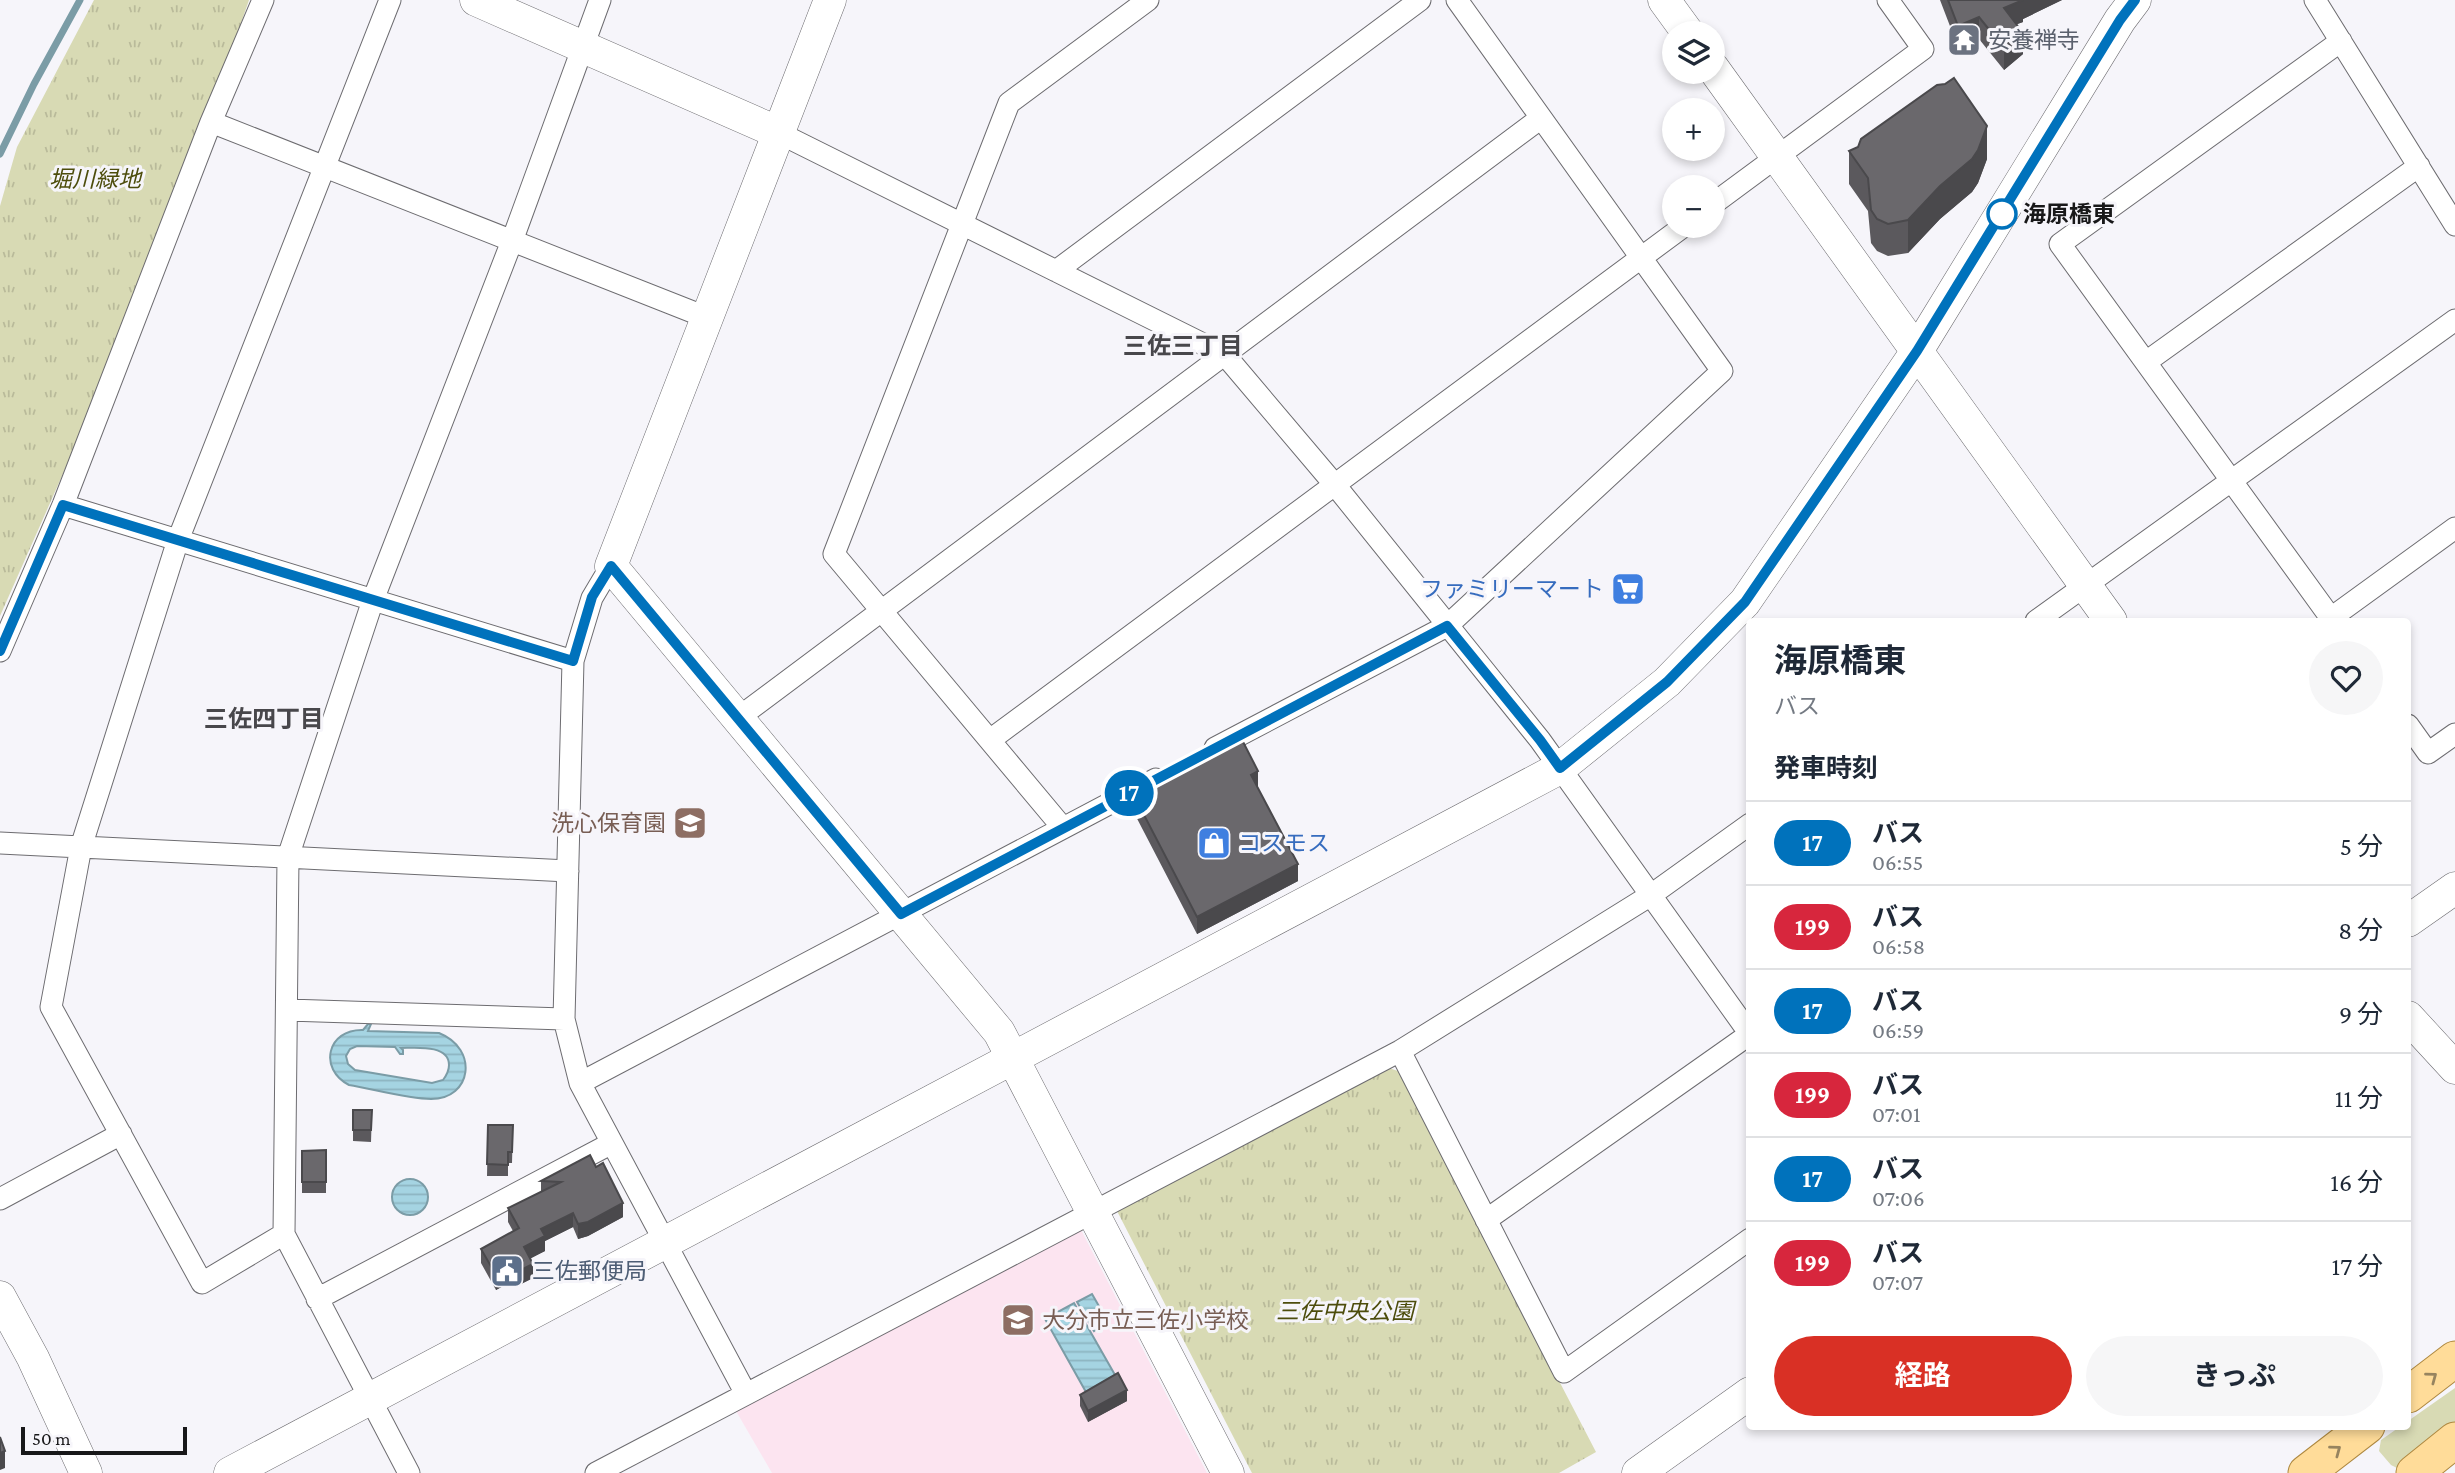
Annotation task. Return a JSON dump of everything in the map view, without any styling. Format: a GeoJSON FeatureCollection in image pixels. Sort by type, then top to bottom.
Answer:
{"type":"FeatureCollection","features":[{"type":"Feature","properties":{"kind":"main road"},"geometry":{"type":"LineString","coordinates":[[2411,1393],[2455,1359]]}},
{"type":"Feature","properties":{"kind":"main road"},"geometry":{"type":"LineString","coordinates":[[2306,1473],[2362,1430]]}},
{"type":"Feature","properties":{"kind":"main road"},"geometry":{"type":"LineString","coordinates":[[2414,1473],[2455,1440]]}},
{"type":"Feature","properties":{"kind":"street"},"geometry":{"type":"LineString","coordinates":[[0,651],[63,505],[211,122],[263,0]]}},
{"type":"Feature","properties":{"kind":"street"},"geometry":{"type":"LineString","coordinates":[[284,1234],[202,1283],[51,1007],[81,847],[178,540],[390,0]]}},
{"type":"Feature","properties":{"kind":"street"},"geometry":{"type":"LineString","coordinates":[[476,0],[777,132],[1224,355],[1335,485],[1540,740],[1746,1028]]}},
{"type":"Feature","properties":{"kind":"street"},"geometry":{"type":"LineString","coordinates":[[409,1473],[284,1234],[288,857],[373,600],[512,241],[600,0]]}},
{"type":"Feature","properties":{"kind":"street"},"geometry":{"type":"LineString","coordinates":[[746,1394],[580,1083],[564,1019],[573,661],[592,597],[611,566],[830,0]]}},
{"type":"Feature","properties":{"kind":"street"},"geometry":{"type":"LineString","coordinates":[[1063,828],[834,554],[1009,103],[1149,0]]}},
{"type":"Feature","properties":{"kind":"street"},"geometry":{"type":"LineString","coordinates":[[1056,271],[1420,0]]}},
{"type":"Feature","properties":{"kind":"street"},"geometry":{"type":"LineString","coordinates":[[1199,756],[1447,626],[1722,371],[1457,0]]}},
{"type":"Feature","properties":{"kind":"street"},"geometry":{"type":"LineString","coordinates":[[1664,0],[1679,21]]}},
{"type":"Feature","properties":{"kind":"street"},"geometry":{"type":"LineString","coordinates":[[1725,195],[1923,49],[1888,0]]}},
{"type":"Feature","properties":{"kind":"street"},"geometry":{"type":"LineString","coordinates":[[230,1473],[1560,768],[1667,682],[1745,602],[1917,351],[2120,20],[2135,0]]}},
{"type":"Feature","properties":{"kind":"street"},"geometry":{"type":"LineString","coordinates":[[2315,0],[2455,225]]}},
{"type":"Feature","properties":{"kind":"street"},"geometry":{"type":"LineString","coordinates":[[2331,618],[2060,244],[2341,41]]}},
{"type":"Feature","properties":{"kind":"street"},"geometry":{"type":"LineString","coordinates":[[1725,84],[2109,618]]}},
{"type":"Feature","properties":{"kind":"street"},"geometry":{"type":"LineString","coordinates":[[738,719],[1541,118]]}},
{"type":"Feature","properties":{"kind":"street"},"geometry":{"type":"LineString","coordinates":[[211,122],[708,318]]}},
{"type":"Feature","properties":{"kind":"street"},"geometry":{"type":"LineString","coordinates":[[2146,362],[2418,166]]}},
{"type":"Feature","properties":{"kind":"street"},"geometry":{"type":"LineString","coordinates":[[990,740],[1668,238]]}},
{"type":"Feature","properties":{"kind":"street"},"geometry":{"type":"LineString","coordinates":[[2040,618],[2455,320]]}},
{"type":"Feature","properties":{"kind":"street"},"geometry":{"type":"LineString","coordinates":[[63,505],[573,661]]}},
{"type":"Feature","properties":{"kind":"street"},"geometry":{"type":"LineString","coordinates":[[2335,618],[2455,528]]}},
{"type":"Feature","properties":{"kind":"street"},"geometry":{"type":"LineString","coordinates":[[611,566],[999,1032],[1228,1473]]}},
{"type":"Feature","properties":{"kind":"street"},"geometry":{"type":"LineString","coordinates":[[2411,729],[2428,753],[2455,734]]}},
{"type":"Feature","properties":{"kind":"street"},"geometry":{"type":"LineString","coordinates":[[580,1083],[1175,769]]}},
{"type":"Feature","properties":{"kind":"street"},"geometry":{"type":"LineString","coordinates":[[596,1473],[1400,1051],[1651,895],[1746,827]]}},
{"type":"Feature","properties":{"kind":"street"},"geometry":{"type":"LineString","coordinates":[[0,843],[568,870]]}},
{"type":"Feature","properties":{"kind":"street"},"geometry":{"type":"LineString","coordinates":[[2411,919],[2455,888]]}},
{"type":"Feature","properties":{"kind":"street"},"geometry":{"type":"LineString","coordinates":[[288,1010],[564,1019]]}},
{"type":"Feature","properties":{"kind":"street"},"geometry":{"type":"LineString","coordinates":[[2411,1020],[2455,1069]]}},
{"type":"Feature","properties":{"kind":"street"},"geometry":{"type":"LineString","coordinates":[[1486,1220],[1746,1037]]}},
{"type":"Feature","properties":{"kind":"street"},"geometry":{"type":"LineString","coordinates":[[1400,1051],[1564,1372],[1746,1242]]}},
{"type":"Feature","properties":{"kind":"street"},"geometry":{"type":"LineString","coordinates":[[0,1199],[121,1134]]}},
{"type":"Feature","properties":{"kind":"street"},"geometry":{"type":"LineString","coordinates":[[317,1299],[612,1143]]}},
{"type":"Feature","properties":{"kind":"street"},"geometry":{"type":"LineString","coordinates":[[0,1297],[33,1357],[86,1473]]}},
{"type":"Feature","properties":{"kind":"street"},"geometry":{"type":"LineString","coordinates":[[1638,1473],[1746,1396]]}},
{"type":"Feature","properties":{"kind":"shaded area","name":"大分市立三佐小学校"},"geometry":{"type":"Polygon","coordinates":[[[1081,1230],[1207,1473],[772,1473],[736,1411],[1081,1230]]]}},
{"type":"Feature","properties":{"kind":"green space","name":"堀川緑地"},"geometry":{"type":"Polygon","coordinates":[[[94,0],[249,0],[216,96],[89,415],[0,616],[0,206],[17,147],[94,0]]]}},
{"type":"Feature","properties":{"kind":"green space","name":"三佐中央公園"},"geometry":{"type":"Polygon","coordinates":[[[1389,1068],[1398,1071],[1596,1452],[1559,1473],[1252,1473],[1117,1211],[1389,1068]]]}},
{"type":"Feature","properties":{"kind":"green space"},"geometry":{"type":"Polygon","coordinates":[[[2455,1388],[2455,1426],[2404,1466],[2397,1468],[2379,1451],[2381,1440],[2395,1430],[2411,1430],[2411,1419],[2455,1388]]]}},
{"type":"Feature","properties":{"kind":"water"},"geometry":{"type":"Polygon","coordinates":[[[371,1024],[368,1031],[439,1033],[452,1040],[460,1050],[465,1061],[462,1082],[455,1091],[445,1097],[431,1099],[349,1085],[333,1070],[331,1051],[341,1036],[351,1031],[363,1030],[371,1024]],[[357,1046],[350,1049],[346,1056],[348,1064],[355,1070],[432,1083],[443,1080],[449,1065],[448,1058],[443,1053],[430,1049],[401,1048],[403,1054],[400,1054],[395,1047],[357,1046]]]}},
{"type":"Feature","properties":{"kind":"water"},"geometry":{"type":"Polygon","coordinates":[[[410,1179],[423,1184],[428,1197],[423,1210],[410,1215],[397,1210],[392,1197],[397,1184],[410,1179]]]}},
{"type":"Feature","properties":{"kind":"water"},"geometry":{"type":"Polygon","coordinates":[[[1092,1294],[1108,1322],[1094,1331],[1077,1302],[1092,1294]]]}},
{"type":"Feature","properties":{"kind":"water"},"geometry":{"type":"Polygon","coordinates":[[[1074,1303],[1115,1375],[1086,1392],[1045,1319],[1074,1303]]]}},
{"type":"Feature","properties":{"kind":"building"},"geometry":{"type":"Polygon","coordinates":[[[1948,0],[2023,0],[2004,8],[2023,33],[2004,48],[1979,17],[1958,26],[1948,0]]]}},
{"type":"Feature","properties":{"kind":"building"},"geometry":{"type":"Polygon","coordinates":[[[1954,78],[1987,126],[1978,150],[1972,159],[1940,186],[1908,220],[1888,224],[1877,219],[1871,210],[1868,178],[1849,151],[1858,147],[1861,139],[1937,85],[1945,84],[1954,78]]]}},
{"type":"Feature","properties":{"kind":"building","name":"コスモス"},"geometry":{"type":"Polygon","coordinates":[[[1239,734],[1258,771],[1251,775],[1298,864],[1197,917],[1131,790],[1239,734]]]}},
{"type":"Feature","properties":{"kind":"building"},"geometry":{"type":"Polygon","coordinates":[[[353,1110],[372,1110],[371,1130],[353,1130],[353,1110]]]}},
{"type":"Feature","properties":{"kind":"building"},"geometry":{"type":"Polygon","coordinates":[[[488,1125],[513,1125],[512,1152],[508,1152],[508,1165],[487,1164],[488,1125]]]}},
{"type":"Feature","properties":{"kind":"building"},"geometry":{"type":"Polygon","coordinates":[[[326,1150],[326,1182],[302,1182],[302,1151],[326,1150]]]}},
{"type":"Feature","properties":{"kind":"building"},"geometry":{"type":"Polygon","coordinates":[[[590,1155],[596,1167],[603,1163],[623,1203],[588,1222],[578,1224],[573,1213],[541,1229],[545,1236],[524,1247],[533,1264],[517,1272],[514,1266],[496,1275],[481,1249],[519,1228],[508,1208],[561,1182],[541,1181],[590,1155]]]}},
{"type":"Feature","properties":{"kind":"building"},"geometry":{"type":"Polygon","coordinates":[[[1118,1373],[1127,1390],[1088,1411],[1080,1395],[1118,1373]]]}},
{"type":"Feature","properties":{"kind":"building"},"geometry":{"type":"Polygon","coordinates":[[[0,1437],[5,1451],[0,1453],[0,1437]]]}},
{"type":"Feature","properties":{"kind":"waterway"},"geometry":{"type":"LineString","coordinates":[[0,154],[80,0]]}},
{"type":"Feature","properties":{"kind":"bus line","name":"17"},"geometry":{"type":"LineString","coordinates":[[0,651],[63,505],[573,661],[592,597],[611,566],[901,914],[1447,626],[1560,768],[1667,682],[1745,602],[1917,351],[2120,20],[2135,0]]}},
{"type":"Feature","properties":{"kind":"place","name":"安養禅寺"},"geometry":{"type":"Point","coordinates":[1964,40]}},
{"type":"Feature","properties":{"kind":"place","name":"海原橋東"},"geometry":{"type":"Point","coordinates":[2002,214]}},
{"type":"Feature","properties":{"kind":"place","name":"ファミリーマート"},"geometry":{"type":"Point","coordinates":[1628,589]}},
{"type":"Feature","properties":{"kind":"place","name":"洗心保育園"},"geometry":{"type":"Point","coordinates":[690,823]}},
{"type":"Feature","properties":{"kind":"place","name":"コスモス"},"geometry":{"type":"Point","coordinates":[1214,843]}},
{"type":"Feature","properties":{"kind":"place","name":"三佐郵便局"},"geometry":{"type":"Point","coordinates":[507,1271]}},
{"type":"Feature","properties":{"kind":"place","name":"大分市立三佐小学校"},"geometry":{"type":"Point","coordinates":[1018,1320]}},
{"type":"Feature","properties":{"kind":"district","name":"三佐三丁目"},"geometry":{"type":"Point","coordinates":[1183,346]}},
{"type":"Feature","properties":{"kind":"district","name":"三佐四丁目"},"geometry":{"type":"Point","coordinates":[264,719]}}]}
